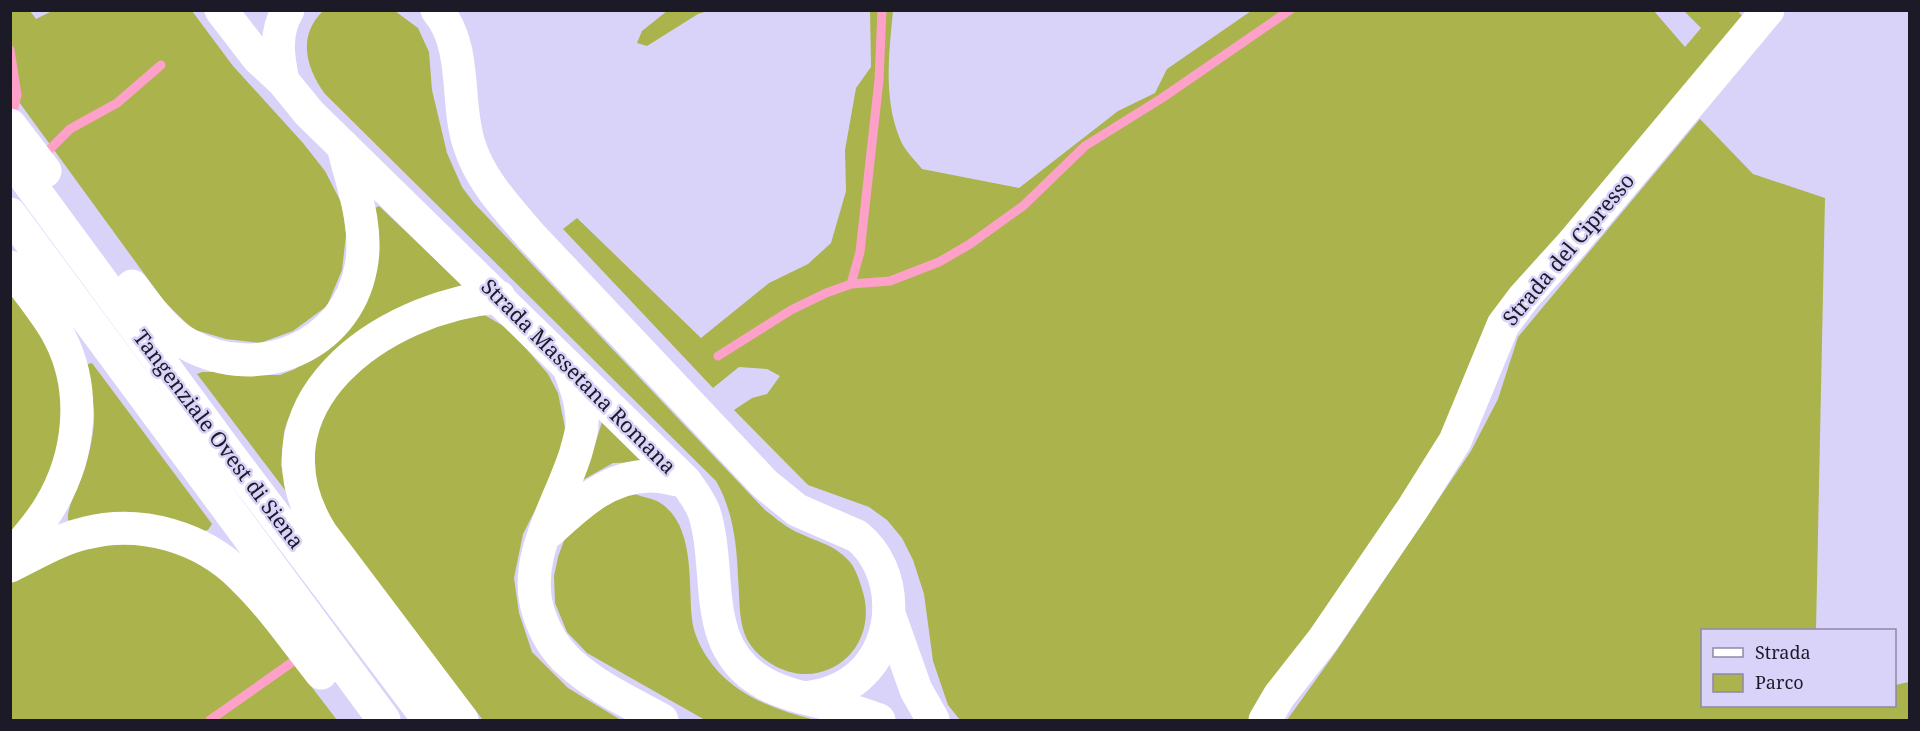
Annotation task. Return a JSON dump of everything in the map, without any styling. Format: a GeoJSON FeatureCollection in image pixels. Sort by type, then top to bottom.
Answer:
{"type":"FeatureCollection","features":[{"type":"Feature","properties":{"kind":"main road","name":"Strada Massetana Romana"},"geometry":{"type":"LineString","coordinates":[[221,10],[258,58],[283,81],[309,113],[685,481],[695,494],[708,529],[719,621],[724,639],[731,655],[743,669],[761,682],[787,694],[879,720]]}},
{"type":"Feature","properties":{"kind":"main road"},"geometry":{"type":"LineString","coordinates":[[283,81],[278,48],[279,33],[288,10]]}},
{"type":"Feature","properties":{"kind":"main road"},"geometry":{"type":"LineString","coordinates":[[437,10],[446,21],[454,38],[462,116],[468,142],[479,170],[498,197],[540,244],[774,493],[797,510],[841,528],[864,542],[874,554],[885,575],[889,614],[916,690],[933,720]]}},
{"type":"Feature","properties":{"kind":"main road","name":"Strada del Cipresso"},"geometry":{"type":"LineString","coordinates":[[1265,720],[1279,696],[1323,640],[1413,508],[1455,441],[1503,325],[1524,297],[1572,244],[1768,10]]}},
{"type":"Feature","properties":{"kind":"main road"},"geometry":{"type":"LineString","coordinates":[[10,125],[148,307],[178,339],[215,356],[239,361],[264,360],[301,348],[323,332],[343,309],[358,280],[363,235],[342,146]]}},
{"type":"Feature","properties":{"kind":"main road","name":"Tangenziale Ovest di Siena"},"geometry":{"type":"LineString","coordinates":[[10,157],[236,464],[429,720]]}},
{"type":"Feature","properties":{"kind":"main road","name":"Tangenziale Ovest di Siena"},"geometry":{"type":"LineString","coordinates":[[10,214],[384,720]]}},
{"type":"Feature","properties":{"kind":"main road"},"geometry":{"type":"LineString","coordinates":[[10,267],[59,335],[66,351],[77,394],[75,438],[63,481],[36,527],[10,557]]}},
{"type":"Feature","properties":{"kind":"main road"},"geometry":{"type":"LineString","coordinates":[[462,720],[321,533],[304,501],[299,471],[302,435],[310,407],[325,384],[366,345],[398,326],[446,305],[476,298],[499,297]]}},
{"type":"Feature","properties":{"kind":"main road"},"geometry":{"type":"LineString","coordinates":[[567,364],[580,403],[582,428],[571,468],[536,558],[534,592],[537,611],[559,652],[582,673],[662,720]]}},
{"type":"Feature","properties":{"kind":"main road"},"geometry":{"type":"LineString","coordinates":[[542,538],[579,503],[601,489],[621,481],[651,476],[685,481]]}},
{"type":"Feature","properties":{"kind":"main road"},"geometry":{"type":"LineString","coordinates":[[10,566],[86,532],[119,528],[152,530],[187,541],[223,561],[241,575],[261,596],[358,720]]}},
{"type":"Feature","properties":{"kind":"main road"},"geometry":{"type":"LineString","coordinates":[[804,698],[827,694],[847,685],[861,675],[877,650],[889,614]]}},
{"type":"Feature","properties":{"kind":"green space"},"geometry":{"type":"Polygon","coordinates":[[[54,10],[192,11],[233,66],[303,143],[325,171],[342,204],[346,235],[342,270],[327,306],[293,331],[260,343],[226,339],[192,329],[164,301],[11,91],[11,11],[30,11],[36,19],[54,10]]]}},
{"type":"Feature","properties":{"kind":"green space"},"geometry":{"type":"Polygon","coordinates":[[[323,11],[395,11],[418,28],[429,52],[432,90],[447,153],[462,187],[474,203],[765,510],[791,529],[837,551],[850,562],[863,592],[866,617],[862,635],[853,651],[841,663],[825,671],[808,674],[789,672],[770,663],[752,648],[741,619],[733,528],[722,492],[716,481],[325,94],[313,74],[307,52],[310,31],[323,11]]]}},
{"type":"Feature","properties":{"kind":"green space"},"geometry":{"type":"Polygon","coordinates":[[[667,11],[708,11],[698,14],[647,46],[637,43],[642,31],[667,11]]]}},
{"type":"Feature","properties":{"kind":"green space"},"geometry":{"type":"Polygon","coordinates":[[[870,11],[893,11],[889,92],[895,123],[902,143],[910,155],[922,169],[1019,188],[1118,111],[1155,93],[1167,69],[1251,11],[1654,11],[1685,47],[1701,28],[1684,11],[1738,11],[1743,17],[1581,208],[1448,434],[1249,720],[960,720],[948,705],[933,661],[924,594],[913,560],[902,538],[887,520],[869,507],[808,485],[734,410],[752,398],[767,394],[780,376],[767,369],[739,367],[713,388],[563,229],[577,218],[701,338],[769,283],[808,264],[831,243],[846,191],[845,150],[856,88],[871,67],[870,11]]]}},
{"type":"Feature","properties":{"kind":"green space"},"geometry":{"type":"Polygon","coordinates":[[[1700,119],[1753,174],[1825,198],[1816,629],[1701,629],[1701,707],[1896,707],[1896,685],[1909,682],[1909,720],[1287,720],[1471,451],[1498,399],[1518,337],[1700,119]]]}},
{"type":"Feature","properties":{"kind":"green space"},"geometry":{"type":"Polygon","coordinates":[[[379,206],[462,285],[425,297],[393,313],[303,392],[284,432],[281,465],[287,487],[285,490],[197,374],[215,372],[236,375],[280,375],[295,369],[326,348],[375,208],[379,206]]]}},
{"type":"Feature","properties":{"kind":"green space"},"geometry":{"type":"Polygon","coordinates":[[[10,286],[49,340],[67,414],[50,484],[10,537],[10,286]]]}},
{"type":"Feature","properties":{"kind":"green space"},"geometry":{"type":"Polygon","coordinates":[[[483,314],[510,330],[548,374],[558,393],[566,433],[559,463],[523,534],[514,578],[519,613],[532,652],[568,688],[621,720],[483,720],[327,521],[316,487],[314,436],[331,390],[396,337],[483,314]]]}},
{"type":"Feature","properties":{"kind":"green space"},"geometry":{"type":"Polygon","coordinates":[[[92,363],[212,524],[208,530],[200,532],[75,524],[68,520],[71,502],[85,468],[93,433],[92,396],[86,370],[88,364],[92,363]]]}},
{"type":"Feature","properties":{"kind":"green space"},"geometry":{"type":"Polygon","coordinates":[[[602,422],[642,462],[613,463],[581,481],[587,470],[602,422]]]}},
{"type":"Feature","properties":{"kind":"green space"},"geometry":{"type":"Polygon","coordinates":[[[635,494],[657,501],[670,511],[678,523],[688,554],[694,629],[702,649],[717,670],[741,691],[755,699],[815,720],[705,720],[587,653],[567,632],[555,603],[554,576],[566,535],[612,497],[635,494]]]}},
{"type":"Feature","properties":{"kind":"green space"},"geometry":{"type":"Polygon","coordinates":[[[126,539],[194,558],[238,591],[337,720],[11,720],[10,584],[50,561],[77,550],[126,539]]]}},
{"type":"Feature","properties":{"kind":"waterway"},"geometry":{"type":"LineString","coordinates":[[851,284],[860,252],[879,80],[882,10]]}},
{"type":"Feature","properties":{"kind":"waterway"},"geometry":{"type":"LineString","coordinates":[[718,356],[791,310],[826,293],[851,284],[890,281],[939,262],[970,244],[1023,206],[1085,146],[1162,98],[1290,10]]}},
{"type":"Feature","properties":{"kind":"waterway"},"geometry":{"type":"LineString","coordinates":[[10,50],[17,95],[11,121]]}},
{"type":"Feature","properties":{"kind":"waterway"},"geometry":{"type":"LineString","coordinates":[[41,158],[70,129],[117,103],[161,65]]}},
{"type":"Feature","properties":{"kind":"waterway"},"geometry":{"type":"LineString","coordinates":[[210,720],[301,656]]}}]}
